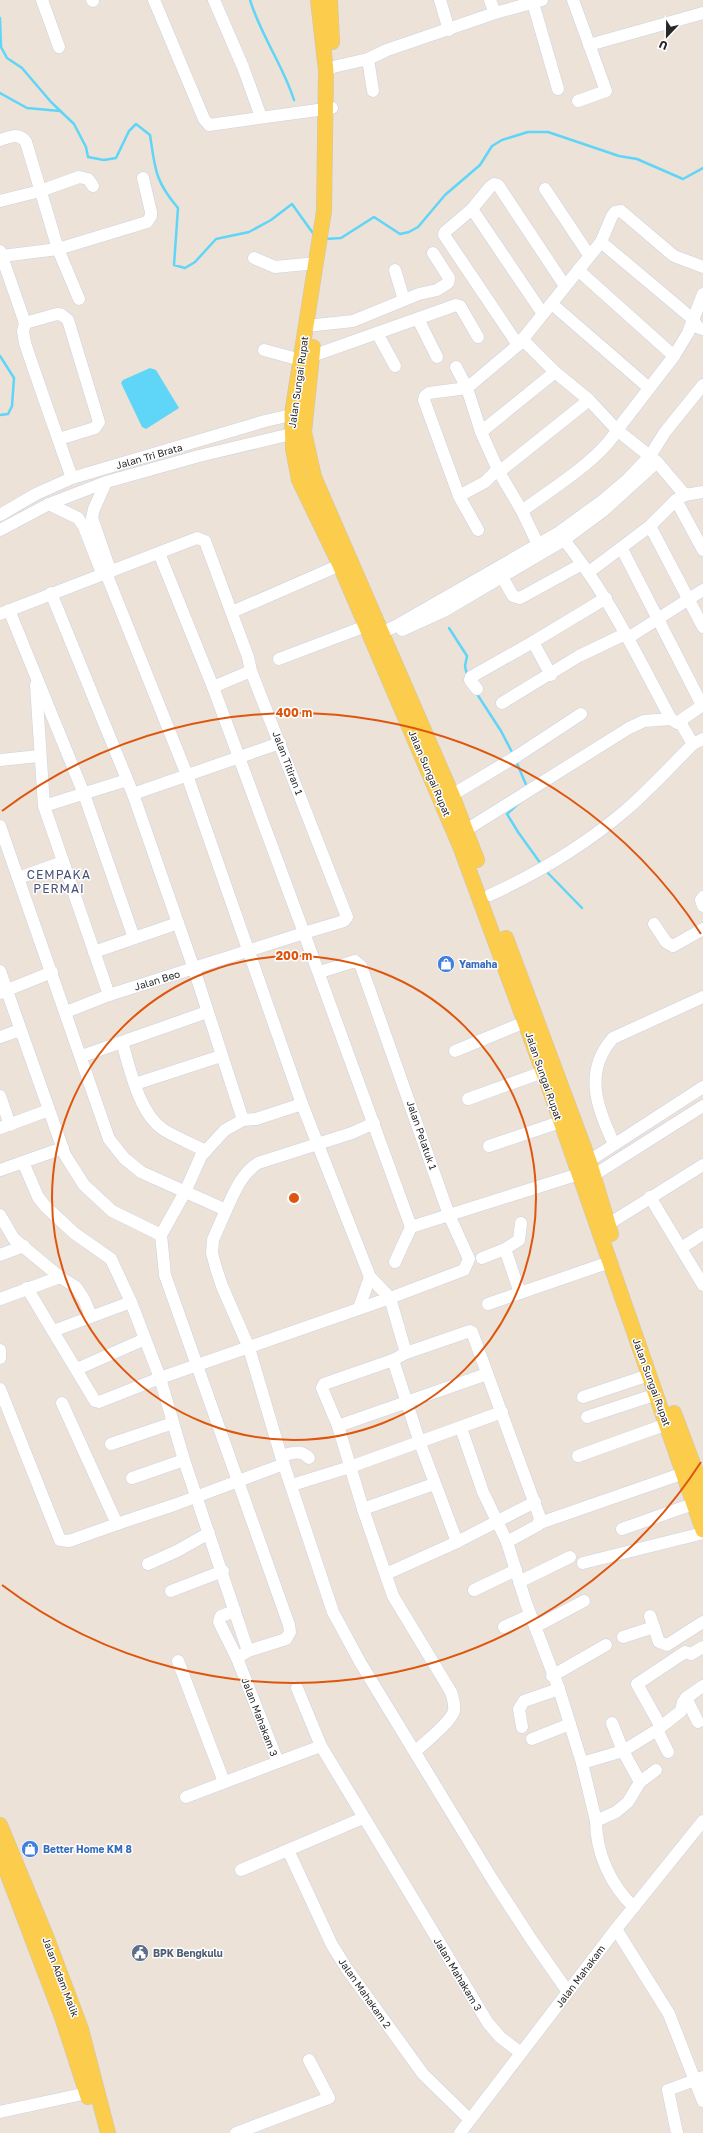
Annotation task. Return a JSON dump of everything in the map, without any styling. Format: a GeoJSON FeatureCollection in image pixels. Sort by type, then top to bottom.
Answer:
{"type":"FeatureCollection","features":[{"type":"Feature","properties":{"kind":"main road","name":"Jalan Sungai Rupat"},"geometry":{"type":"LineString","coordinates":[[318,0],[330,69]]}},
{"type":"Feature","properties":{"kind":"main road","name":"Jalan Sungai Rupat"},"geometry":{"type":"LineString","coordinates":[[330,0],[330,69],[326,212],[311,326],[305,358],[299,413],[299,480],[452,795],[466,830],[607,1225],[649,1375],[667,1424],[693,1478]]}},
{"type":"Feature","properties":{"kind":"main road","name":"Jalan Sungai Rupat"},"geometry":{"type":"LineString","coordinates":[[298,432],[375,636],[453,828],[525,1022],[560,1122],[587,1170],[610,1262],[629,1303],[693,1478],[703,1531]]}},
{"type":"Feature","properties":{"kind":"main road","name":"Jalan Adam Malik"},"geometry":{"type":"LineString","coordinates":[[0,1825],[39,1938],[98,2133]]}},
{"type":"Feature","properties":{"kind":"main road","name":"Jalan Adam Malik"},"geometry":{"type":"LineString","coordinates":[[0,1854],[81,2029],[108,2133]]}},
{"type":"Feature","properties":{"kind":"street"},"geometry":{"type":"LineString","coordinates":[[42,0],[59,47]]}},
{"type":"Feature","properties":{"kind":"street"},"geometry":{"type":"LineString","coordinates":[[154,0],[206,122],[213,126],[261,117],[329,108]]}},
{"type":"Feature","properties":{"kind":"street"},"geometry":{"type":"LineString","coordinates":[[214,0],[243,67],[261,117]]}},
{"type":"Feature","properties":{"kind":"street"},"geometry":{"type":"LineString","coordinates":[[440,0],[449,30]]}},
{"type":"Feature","properties":{"kind":"street"},"geometry":{"type":"LineString","coordinates":[[490,0],[495,14]]}},
{"type":"Feature","properties":{"kind":"street"},"geometry":{"type":"LineString","coordinates":[[573,0],[606,91],[578,101]]}},
{"type":"Feature","properties":{"kind":"street"},"geometry":{"type":"LineString","coordinates":[[330,69],[368,59],[387,50],[495,14],[537,2],[558,89]]}},
{"type":"Feature","properties":{"kind":"street"},"geometry":{"type":"LineString","coordinates":[[589,45],[703,14]]}},
{"type":"Feature","properties":{"kind":"street"},"geometry":{"type":"LineString","coordinates":[[368,59],[373,91]]}},
{"type":"Feature","properties":{"kind":"street"},"geometry":{"type":"LineString","coordinates":[[0,140],[17,135],[23,137],[26,142],[58,249],[79,299]]}},
{"type":"Feature","properties":{"kind":"street"},"geometry":{"type":"LineString","coordinates":[[0,201],[40,191],[79,177],[88,179],[93,186]]}},
{"type":"Feature","properties":{"kind":"street"},"geometry":{"type":"LineString","coordinates":[[72,478],[59,438],[49,416],[25,343],[22,331],[25,323],[1,253],[58,249],[147,222],[151,216],[143,178]]}},
{"type":"Feature","properties":{"kind":"street"},"geometry":{"type":"LineString","coordinates":[[565,286],[498,185],[494,184],[490,187],[472,209],[444,235],[520,342],[589,400],[617,430],[653,459],[680,498],[703,550]]}},
{"type":"Feature","properties":{"kind":"street"},"geometry":{"type":"LineString","coordinates":[[545,189],[589,255]]}},
{"type":"Feature","properties":{"kind":"street"},"geometry":{"type":"LineString","coordinates":[[472,209],[543,314]]}},
{"type":"Feature","properties":{"kind":"street"},"geometry":{"type":"LineString","coordinates":[[478,530],[459,496],[425,398],[429,393],[467,388],[520,342],[601,242],[612,216],[619,211],[674,256],[703,267]]}},
{"type":"Feature","properties":{"kind":"street"},"geometry":{"type":"LineString","coordinates":[[601,242],[694,320],[696,326],[703,329]]}},
{"type":"Feature","properties":{"kind":"street"},"geometry":{"type":"LineString","coordinates":[[311,326],[353,321],[419,294],[437,290],[448,283],[449,278],[433,253]]}},
{"type":"Feature","properties":{"kind":"street"},"geometry":{"type":"LineString","coordinates":[[254,258],[275,267],[320,259]]}},
{"type":"Feature","properties":{"kind":"street"},"geometry":{"type":"LineString","coordinates":[[395,270],[404,300]]}},
{"type":"Feature","properties":{"kind":"street"},"geometry":{"type":"LineString","coordinates":[[578,270],[674,356]]}},
{"type":"Feature","properties":{"kind":"street"},"geometry":{"type":"LineString","coordinates":[[522,510],[612,440],[617,430],[674,356],[694,320],[703,294]]}},
{"type":"Feature","properties":{"kind":"street"},"geometry":{"type":"LineString","coordinates":[[552,304],[649,388]]}},
{"type":"Feature","properties":{"kind":"street"},"geometry":{"type":"LineString","coordinates":[[264,350],[305,358],[451,306],[460,306],[478,337]]}},
{"type":"Feature","properties":{"kind":"street"},"geometry":{"type":"LineString","coordinates":[[25,323],[58,314],[62,315],[68,320],[99,422],[95,428],[59,438]]}},
{"type":"Feature","properties":{"kind":"street"},"geometry":{"type":"LineString","coordinates":[[418,319],[437,357]]}},
{"type":"Feature","properties":{"kind":"street"},"geometry":{"type":"LineString","coordinates":[[376,333],[395,366]]}},
{"type":"Feature","properties":{"kind":"street"},"geometry":{"type":"LineString","coordinates":[[456,367],[467,388],[481,432],[499,472],[522,510],[540,548]]}},
{"type":"Feature","properties":{"kind":"street"},"geometry":{"type":"LineString","coordinates":[[481,432],[555,372]]}},
{"type":"Feature","properties":{"kind":"street"},"geometry":{"type":"LineString","coordinates":[[279,659],[375,636],[499,572],[561,537],[607,496],[653,459],[665,432],[703,385]]}},
{"type":"Feature","properties":{"kind":"street"},"geometry":{"type":"LineString","coordinates":[[459,496],[485,482],[494,473],[499,472],[589,400]]}},
{"type":"Feature","properties":{"kind":"street","name":"Jalan Tri Brata"},"geometry":{"type":"LineString","coordinates":[[0,515],[36,494],[72,478],[299,413]]}},
{"type":"Feature","properties":{"kind":"street","name":"Jalan Tri Brata"},"geometry":{"type":"LineString","coordinates":[[0,530],[50,504],[106,482],[298,432]]}},
{"type":"Feature","properties":{"kind":"street"},"geometry":{"type":"LineString","coordinates":[[164,452],[168,465]]}},
{"type":"Feature","properties":{"kind":"street"},"geometry":{"type":"LineString","coordinates":[[106,482],[94,509],[92,518],[106,574]]}},
{"type":"Feature","properties":{"kind":"street"},"geometry":{"type":"LineString","coordinates":[[499,572],[514,596],[520,598],[586,568],[622,549],[650,526],[680,498],[703,492]]}},
{"type":"Feature","properties":{"kind":"street"},"geometry":{"type":"LineString","coordinates":[[50,504],[78,518],[84,527],[106,574],[187,775],[317,1143],[370,1278],[390,1298],[406,1353]]}},
{"type":"Feature","properties":{"kind":"street"},"geometry":{"type":"LineString","coordinates":[[650,526],[703,627]]}},
{"type":"Feature","properties":{"kind":"street"},"geometry":{"type":"LineString","coordinates":[[490,895],[568,852],[625,810],[698,741],[675,720],[626,636],[606,598],[586,568],[561,537]]}},
{"type":"Feature","properties":{"kind":"street","name":"Jalan Titiran 1"},"geometry":{"type":"LineString","coordinates":[[159,553],[197,538],[205,541],[232,612],[251,670],[347,918]]}},
{"type":"Feature","properties":{"kind":"street"},"geometry":{"type":"LineString","coordinates":[[466,830],[629,728],[644,721],[675,720],[703,705],[622,549]]}},
{"type":"Feature","properties":{"kind":"street"},"geometry":{"type":"LineString","coordinates":[[134,938],[84,794],[36,678],[5,612],[51,593],[106,574],[159,553],[213,686],[304,933],[320,972],[355,1077],[374,1123],[411,1227],[395,1262]]}},
{"type":"Feature","properties":{"kind":"street"},"geometry":{"type":"LineString","coordinates":[[232,612],[340,565]]}},
{"type":"Feature","properties":{"kind":"street"},"geometry":{"type":"LineString","coordinates":[[502,703],[551,675],[579,656],[626,636],[703,590]]}},
{"type":"Feature","properties":{"kind":"street"},"geometry":{"type":"LineString","coordinates":[[51,593],[133,794],[194,969],[206,1012],[243,1120]]}},
{"type":"Feature","properties":{"kind":"street"},"geometry":{"type":"LineString","coordinates":[[477,688],[470,680],[471,677],[606,598]]}},
{"type":"Feature","properties":{"kind":"street"},"geometry":{"type":"LineString","coordinates":[[533,642],[551,675]]}},
{"type":"Feature","properties":{"kind":"street"},"geometry":{"type":"LineString","coordinates":[[213,686],[251,670]]}},
{"type":"Feature","properties":{"kind":"street"},"geometry":{"type":"LineString","coordinates":[[36,678],[39,756],[44,806],[109,995]]}},
{"type":"Feature","properties":{"kind":"street"},"geometry":{"type":"LineString","coordinates":[[452,795],[517,756],[580,714]]}},
{"type":"Feature","properties":{"kind":"street"},"geometry":{"type":"LineString","coordinates":[[133,794],[280,743]]}},
{"type":"Feature","properties":{"kind":"street"},"geometry":{"type":"LineString","coordinates":[[0,760],[39,756]]}},
{"type":"Feature","properties":{"kind":"street"},"geometry":{"type":"LineString","coordinates":[[44,806],[127,780]]}},
{"type":"Feature","properties":{"kind":"street"},"geometry":{"type":"LineString","coordinates":[[0,826],[110,1139],[124,1158],[141,1172],[226,1210]]}},
{"type":"Feature","properties":{"kind":"street"},"geometry":{"type":"LineString","coordinates":[[18,878],[63,862]]}},
{"type":"Feature","properties":{"kind":"street"},"geometry":{"type":"LineString","coordinates":[[703,897],[701,900],[703,906]]}},
{"type":"Feature","properties":{"kind":"street","name":"Jalan Beo"},"geometry":{"type":"LineString","coordinates":[[66,1012],[109,995],[344,921],[347,918]]}},
{"type":"Feature","properties":{"kind":"street"},"geometry":{"type":"LineString","coordinates":[[94,952],[178,923]]}},
{"type":"Feature","properties":{"kind":"street"},"geometry":{"type":"LineString","coordinates":[[654,924],[666,942],[673,946],[703,929]]}},
{"type":"Feature","properties":{"kind":"street","name":"Jalan Pelatuk 1"},"geometry":{"type":"LineString","coordinates":[[160,1378],[390,1298],[464,1270],[468,1265],[469,1259],[449,1215],[361,966],[355,961],[320,972]]}},
{"type":"Feature","properties":{"kind":"street"},"geometry":{"type":"LineString","coordinates":[[0,971],[3,992],[20,1030],[63,1148],[84,1185],[112,1211],[161,1235]]}},
{"type":"Feature","properties":{"kind":"street"},"geometry":{"type":"LineString","coordinates":[[3,992],[52,972]]}},
{"type":"Feature","properties":{"kind":"street"},"geometry":{"type":"LineString","coordinates":[[614,1144],[598,1108],[595,1087],[596,1065],[603,1049],[613,1038],[703,997]]}},
{"type":"Feature","properties":{"kind":"street"},"geometry":{"type":"LineString","coordinates":[[82,1056],[206,1012]]}},
{"type":"Feature","properties":{"kind":"street"},"geometry":{"type":"LineString","coordinates":[[455,1051],[525,1022]]}},
{"type":"Feature","properties":{"kind":"street"},"geometry":{"type":"LineString","coordinates":[[0,1037],[20,1030]]}},
{"type":"Feature","properties":{"kind":"street"},"geometry":{"type":"LineString","coordinates":[[122,1042],[135,1084],[149,1117],[163,1130],[206,1151]]}},
{"type":"Feature","properties":{"kind":"street"},"geometry":{"type":"LineString","coordinates":[[135,1084],[221,1056]]}},
{"type":"Feature","properties":{"kind":"street"},"geometry":{"type":"LineString","coordinates":[[468,1099],[543,1072]]}},
{"type":"Feature","properties":{"kind":"street"},"geometry":{"type":"LineString","coordinates":[[587,1170],[614,1144],[703,1087]]}},
{"type":"Feature","properties":{"kind":"street"},"geometry":{"type":"LineString","coordinates":[[0,1096],[5,1127],[49,1110]]}},
{"type":"Feature","properties":{"kind":"street"},"geometry":{"type":"LineString","coordinates":[[237,1658],[248,1651],[286,1639],[290,1632],[165,1275],[161,1235],[185,1192],[198,1162],[225,1130],[243,1120],[256,1118],[302,1104]]}},
{"type":"Feature","properties":{"kind":"street"},"geometry":{"type":"LineString","coordinates":[[411,1227],[587,1170],[703,1106]]}},
{"type":"Feature","properties":{"kind":"street"},"geometry":{"type":"LineString","coordinates":[[489,1146],[560,1122]]}},
{"type":"Feature","properties":{"kind":"street"},"geometry":{"type":"LineString","coordinates":[[374,1123],[352,1133],[258,1163],[249,1169],[242,1178],[226,1210],[213,1240],[212,1253],[222,1286],[249,1348],[283,1460],[333,1612],[360,1662],[416,1750],[492,1879],[568,1992]]}},
{"type":"Feature","properties":{"kind":"street"},"geometry":{"type":"LineString","coordinates":[[0,1170],[63,1148]]}},
{"type":"Feature","properties":{"kind":"street"},"geometry":{"type":"LineString","coordinates":[[23,1162],[38,1197],[45,1206],[74,1233],[111,1259],[131,1302],[160,1378],[172,1423],[223,1571],[248,1651]]}},
{"type":"Feature","properties":{"kind":"street"},"geometry":{"type":"LineString","coordinates":[[607,1225],[703,1165]]}},
{"type":"Feature","properties":{"kind":"street"},"geometry":{"type":"LineString","coordinates":[[650,1198],[703,1285]]}},
{"type":"Feature","properties":{"kind":"street"},"geometry":{"type":"LineString","coordinates":[[0,1215],[14,1239],[60,1277],[76,1287],[84,1298],[91,1316]]}},
{"type":"Feature","properties":{"kind":"street"},"geometry":{"type":"LineString","coordinates":[[482,1258],[516,1244],[519,1240],[521,1223]]}},
{"type":"Feature","properties":{"kind":"street"},"geometry":{"type":"LineString","coordinates":[[680,1248],[703,1234]]}},
{"type":"Feature","properties":{"kind":"street"},"geometry":{"type":"LineString","coordinates":[[0,1255],[24,1246]]}},
{"type":"Feature","properties":{"kind":"street"},"geometry":{"type":"LineString","coordinates":[[505,1249],[520,1293]]}},
{"type":"Feature","properties":{"kind":"street"},"geometry":{"type":"LineString","coordinates":[[488,1304],[610,1262]]}},
{"type":"Feature","properties":{"kind":"street"},"geometry":{"type":"LineString","coordinates":[[0,1299],[60,1277]]}},
{"type":"Feature","properties":{"kind":"street"},"geometry":{"type":"LineString","coordinates":[[359,1308],[370,1278]]}},
{"type":"Feature","properties":{"kind":"street"},"geometry":{"type":"LineString","coordinates":[[27,1288],[95,1402],[113,1397],[160,1378]]}},
{"type":"Feature","properties":{"kind":"street"},"geometry":{"type":"LineString","coordinates":[[53,1331],[131,1302]]}},
{"type":"Feature","properties":{"kind":"street"},"geometry":{"type":"LineString","coordinates":[[416,1750],[450,1718],[454,1709],[454,1701],[393,1596],[363,1509],[338,1426],[322,1388],[324,1384],[393,1360],[406,1353],[471,1332],[535,1502],[540,1523]]}},
{"type":"Feature","properties":{"kind":"street"},"geometry":{"type":"LineString","coordinates":[[76,1369],[145,1340]]}},
{"type":"Feature","properties":{"kind":"street"},"geometry":{"type":"LineString","coordinates":[[0,1350],[0,1358]]}},
{"type":"Feature","properties":{"kind":"street"},"geometry":{"type":"LineString","coordinates":[[393,1360],[434,1484],[456,1542]]}},
{"type":"Feature","properties":{"kind":"street"},"geometry":{"type":"LineString","coordinates":[[338,1426],[487,1374]]}},
{"type":"Feature","properties":{"kind":"street"},"geometry":{"type":"LineString","coordinates":[[583,1397],[649,1375]]}},
{"type":"Feature","properties":{"kind":"street"},"geometry":{"type":"LineString","coordinates":[[0,1389],[60,1540],[69,1541],[237,1482],[299,1451],[309,1458]]}},
{"type":"Feature","properties":{"kind":"street"},"geometry":{"type":"LineString","coordinates":[[587,1418],[657,1394]]}},
{"type":"Feature","properties":{"kind":"street"},"geometry":{"type":"LineString","coordinates":[[62,1403],[117,1524]]}},
{"type":"Feature","properties":{"kind":"street"},"geometry":{"type":"LineString","coordinates":[[292,1485],[420,1443],[502,1412]]}},
{"type":"Feature","properties":{"kind":"street"},"geometry":{"type":"LineString","coordinates":[[111,1444],[172,1423]]}},
{"type":"Feature","properties":{"kind":"street"},"geometry":{"type":"LineString","coordinates":[[578,1456],[667,1424]]}},
{"type":"Feature","properties":{"kind":"street"},"geometry":{"type":"LineString","coordinates":[[461,1428],[483,1492],[507,1542],[530,1615],[552,1676],[559,1689],[582,1764],[596,1822],[596,1837],[603,1861],[624,1898],[634,1907]]}},
{"type":"Feature","properties":{"kind":"street"},"geometry":{"type":"LineString","coordinates":[[132,1478],[184,1460]]}},
{"type":"Feature","properties":{"kind":"street"},"geometry":{"type":"LineString","coordinates":[[507,1542],[540,1523],[693,1478]]}},
{"type":"Feature","properties":{"kind":"street"},"geometry":{"type":"LineString","coordinates":[[363,1509],[434,1484]]}},
{"type":"Feature","properties":{"kind":"street"},"geometry":{"type":"LineString","coordinates":[[622,1529],[698,1501]]}},
{"type":"Feature","properties":{"kind":"street"},"geometry":{"type":"LineString","coordinates":[[386,1574],[456,1542],[535,1502]]}},
{"type":"Feature","properties":{"kind":"street"},"geometry":{"type":"LineString","coordinates":[[584,1563],[703,1531]]}},
{"type":"Feature","properties":{"kind":"street"},"geometry":{"type":"LineString","coordinates":[[148,1564],[177,1551],[209,1533]]}},
{"type":"Feature","properties":{"kind":"street"},"geometry":{"type":"LineString","coordinates":[[474,1590],[570,1557]]}},
{"type":"Feature","properties":{"kind":"street"},"geometry":{"type":"LineString","coordinates":[[171,1591],[223,1571]]}},
{"type":"Feature","properties":{"kind":"street"},"geometry":{"type":"LineString","coordinates":[[535,1627],[584,1602]]}},
{"type":"Feature","properties":{"kind":"street","name":"Jalan Mahakam 3"},"geometry":{"type":"LineString","coordinates":[[235,1611],[221,1616],[219,1622],[237,1658],[278,1762],[321,1746],[363,1818],[488,2023],[500,2037],[521,2053]]}},
{"type":"Feature","properties":{"kind":"street"},"geometry":{"type":"LineString","coordinates":[[504,1627],[530,1615]]}},
{"type":"Feature","properties":{"kind":"street"},"geometry":{"type":"LineString","coordinates":[[650,1616],[660,1642],[667,1645],[703,1622]]}},
{"type":"Feature","properties":{"kind":"street"},"geometry":{"type":"LineString","coordinates":[[623,1637],[654,1628]]}},
{"type":"Feature","properties":{"kind":"street"},"geometry":{"type":"LineString","coordinates":[[552,1676],[606,1645]]}},
{"type":"Feature","properties":{"kind":"street"},"geometry":{"type":"LineString","coordinates":[[668,1752],[659,1729],[637,1684],[685,1652],[694,1653],[703,1646]]}},
{"type":"Feature","properties":{"kind":"street"},"geometry":{"type":"LineString","coordinates":[[178,1661],[224,1782]]}},
{"type":"Feature","properties":{"kind":"street"},"geometry":{"type":"LineString","coordinates":[[582,1764],[623,1751],[659,1729],[681,1711],[683,1702],[686,1698],[703,1686]]}},
{"type":"Feature","properties":{"kind":"street"},"geometry":{"type":"LineString","coordinates":[[297,1688],[321,1746]]}},
{"type":"Feature","properties":{"kind":"street"},"geometry":{"type":"LineString","coordinates":[[522,1727],[519,1709],[524,1701],[559,1689]]}},
{"type":"Feature","properties":{"kind":"street"},"geometry":{"type":"LineString","coordinates":[[686,1698],[698,1722]]}},
{"type":"Feature","properties":{"kind":"street"},"geometry":{"type":"LineString","coordinates":[[612,1723],[623,1751],[640,1782]]}},
{"type":"Feature","properties":{"kind":"street"},"geometry":{"type":"LineString","coordinates":[[532,1739],[570,1724]]}},
{"type":"Feature","properties":{"kind":"street"},"geometry":{"type":"LineString","coordinates":[[186,1797],[278,1762]]}},
{"type":"Feature","properties":{"kind":"street"},"geometry":{"type":"LineString","coordinates":[[596,1822],[613,1814],[628,1802],[640,1782],[656,1770]]}},
{"type":"Feature","properties":{"kind":"street"},"geometry":{"type":"LineString","coordinates":[[241,1870],[363,1818]]}},
{"type":"Feature","properties":{"kind":"street","name":"Jalan Mahakam"},"geometry":{"type":"LineString","coordinates":[[462,2132],[469,2119],[616,1929],[703,1821]]}},
{"type":"Feature","properties":{"kind":"street","name":"Jalan Mahakam 2"},"geometry":{"type":"LineString","coordinates":[[288,1850],[332,1945],[347,1969],[423,2074],[469,2119]]}},
{"type":"Feature","properties":{"kind":"street"},"geometry":{"type":"LineString","coordinates":[[616,1929],[669,2014],[699,2078],[703,2101]]}},
{"type":"Feature","properties":{"kind":"street"},"geometry":{"type":"LineString","coordinates":[[236,2133],[329,2098],[308,2060]]}},
{"type":"Feature","properties":{"kind":"street"},"geometry":{"type":"LineString","coordinates":[[677,2133],[668,2090],[699,2078]]}},
{"type":"Feature","properties":{"kind":"street"},"geometry":{"type":"LineString","coordinates":[[0,2112],[87,2093]]}},
{"type":"Feature","properties":{"kind":"water"},"geometry":{"type":"Polygon","coordinates":[[[150,368],[156,370],[179,408],[146,429],[142,427],[121,383],[123,380],[150,368]]]}},
{"type":"Feature","properties":{"kind":"waterway"},"geometry":{"type":"LineString","coordinates":[[250,0],[260,26],[284,75],[294,100]]}},
{"type":"Feature","properties":{"kind":"waterway"},"geometry":{"type":"LineString","coordinates":[[0,18],[1,47],[7,58],[22,68],[51,102],[74,124],[86,147],[88,157],[104,160],[116,158],[129,131],[136,124],[150,135],[153,157],[160,182],[170,199],[178,208],[174,265],[185,268],[195,262],[216,239],[249,232],[271,220],[292,204],[315,236]]}},
{"type":"Feature","properties":{"kind":"waterway"},"geometry":{"type":"LineString","coordinates":[[0,93],[27,108],[60,111]]}},
{"type":"Feature","properties":{"kind":"waterway"},"geometry":{"type":"LineString","coordinates":[[325,239],[341,238],[374,217],[400,234],[409,232],[418,227],[445,195],[480,165],[492,146],[502,140],[528,132],[548,132],[619,156],[637,159],[683,179],[703,168]]}},
{"type":"Feature","properties":{"kind":"waterway"},"geometry":{"type":"LineString","coordinates":[[0,356],[14,378],[12,406],[8,414],[0,415]]}},
{"type":"Feature","properties":{"kind":"waterway"},"geometry":{"type":"LineString","coordinates":[[449,628],[467,656],[465,666],[467,675]]}},
{"type":"Feature","properties":{"kind":"waterway"},"geometry":{"type":"LineString","coordinates":[[477,694],[501,731],[513,754]]}},
{"type":"Feature","properties":{"kind":"waterway"},"geometry":{"type":"LineString","coordinates":[[516,761],[527,787]]}},
{"type":"Feature","properties":{"kind":"waterway"},"geometry":{"type":"LineString","coordinates":[[519,803],[507,814],[541,864]]}},
{"type":"Feature","properties":{"kind":"waterway"},"geometry":{"type":"LineString","coordinates":[[545,870],[582,908]]}},
{"type":"Feature","properties":{"kind":"place","name":"Yamaha"},"geometry":{"type":"Point","coordinates":[446,964]}},
{"type":"Feature","properties":{"kind":"place","name":"Better Home KM 8"},"geometry":{"type":"Point","coordinates":[30,1849]}},
{"type":"Feature","properties":{"kind":"place","name":"BPK Bengkulu"},"geometry":{"type":"Point","coordinates":[140,1953]}},
{"type":"Feature","properties":{"kind":"district","name":"CEMPAKA PERMAI"},"geometry":{"type":"Point","coordinates":[59,881]}}]}
